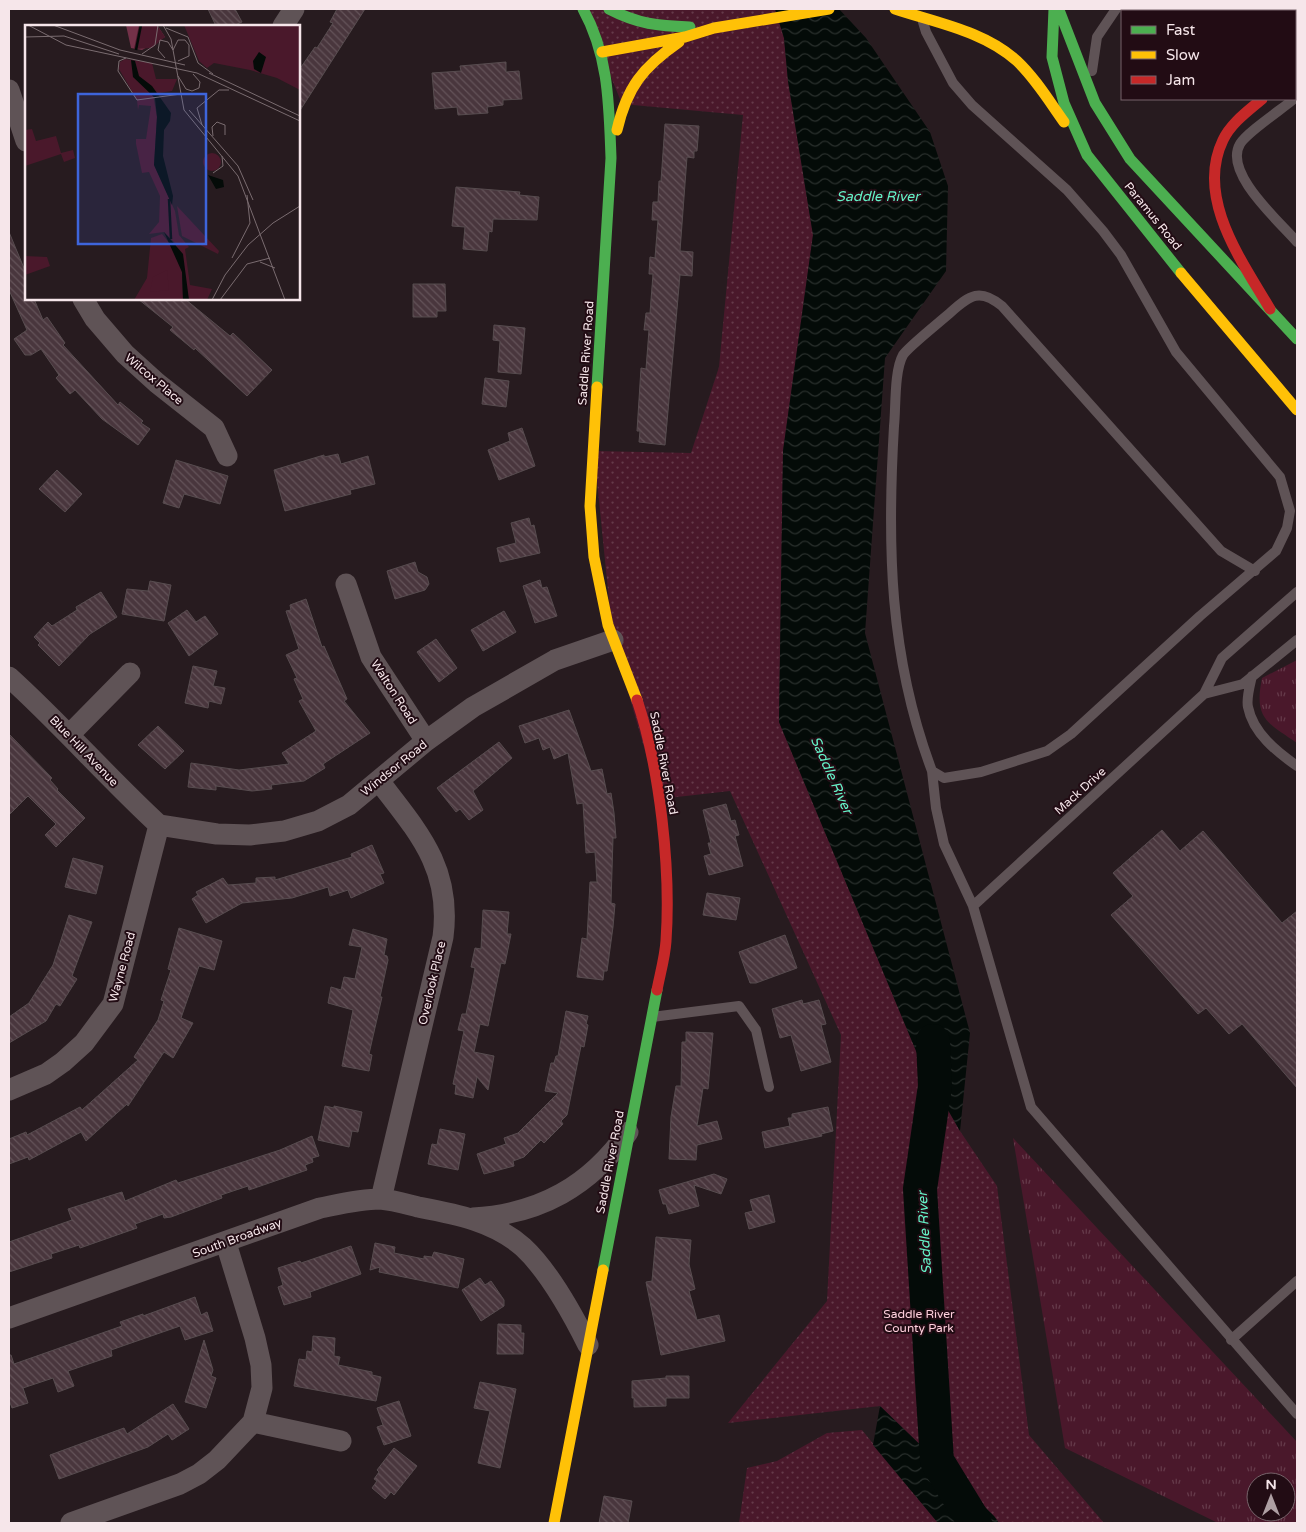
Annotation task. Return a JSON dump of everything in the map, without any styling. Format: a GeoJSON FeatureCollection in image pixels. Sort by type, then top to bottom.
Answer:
{"type":"FeatureCollection","features":[{"type":"Feature","properties":{"kind":"main road","name":"Saddle River Road"},"geometry":{"type":"LineString","coordinates":[[554,1523],[666,942],[667,876],[663,827],[653,766],[639,707],[613,640],[597,573],[592,542],[590,506],[611,158],[609,108],[602,52],[584,9]]}},
{"type":"Feature","properties":{"kind":"main road"},"geometry":{"type":"LineString","coordinates":[[609,9],[630,20],[662,26],[714,28]]}},
{"type":"Feature","properties":{"kind":"main road"},"geometry":{"type":"LineString","coordinates":[[602,52],[684,38],[714,28],[829,9]]}},
{"type":"Feature","properties":{"kind":"main road"},"geometry":{"type":"LineString","coordinates":[[894,9],[975,35],[1011,55],[1044,94],[1087,155]]}},
{"type":"Feature","properties":{"kind":"main road","name":"Paramus Road"},"geometry":{"type":"LineString","coordinates":[[1054,9],[1052,57],[1064,103],[1087,155],[1205,304],[1297,410]]}},
{"type":"Feature","properties":{"kind":"main road","name":"Paramus Road"},"geometry":{"type":"LineString","coordinates":[[1058,9],[1095,103],[1130,158],[1297,339]]}},
{"type":"Feature","properties":{"kind":"main road"},"geometry":{"type":"LineString","coordinates":[[611,158],[622,104],[653,60],[684,38]]}},
{"type":"Feature","properties":{"kind":"main road"},"geometry":{"type":"LineString","coordinates":[[1261,100],[1245,114],[1222,140],[1214,170],[1216,201],[1228,233],[1270,309]]}},
{"type":"Feature","properties":{"kind":"street"},"geometry":{"type":"LineString","coordinates":[[284,25],[294,9]]}},
{"type":"Feature","properties":{"kind":"street"},"geometry":{"type":"LineString","coordinates":[[9,90],[25,138]]}},
{"type":"Feature","properties":{"kind":"street","name":"Wilcox Place"},"geometry":{"type":"LineString","coordinates":[[84,300],[95,319],[125,354],[157,383],[214,428],[227,456]]}},
{"type":"Feature","properties":{"kind":"street","name":"Walton Road"},"geometry":{"type":"LineString","coordinates":[[346,584],[371,657],[426,741]]}},
{"type":"Feature","properties":{"kind":"street","name":"Windsor Road"},"geometry":{"type":"LineString","coordinates":[[159,825],[217,834],[250,835],[284,831],[326,817],[349,804],[426,741],[474,707],[555,660],[613,640]]}},
{"type":"Feature","properties":{"kind":"street"},"geometry":{"type":"LineString","coordinates":[[70,734],[130,673]]}},
{"type":"Feature","properties":{"kind":"street","name":"Blue Hill Avenue"},"geometry":{"type":"LineString","coordinates":[[9,677],[70,734],[127,795],[159,825]]}},
{"type":"Feature","properties":{"kind":"street","name":"Overlook Place"},"geometry":{"type":"LineString","coordinates":[[379,781],[431,852],[440,875],[445,899],[442,937],[381,1200]]}},
{"type":"Feature","properties":{"kind":"street","name":"Wayne Road"},"geometry":{"type":"LineString","coordinates":[[9,1090],[39,1078],[64,1062],[84,1043],[113,1004],[159,825]]}},
{"type":"Feature","properties":{"kind":"street","name":"South Broadway"},"geometry":{"type":"LineString","coordinates":[[471,1218],[499,1216],[526,1210],[550,1200],[596,1170],[614,1153],[630,1128]]}},
{"type":"Feature","properties":{"kind":"street","name":"South Broadway"},"geometry":{"type":"LineString","coordinates":[[9,1318],[320,1208],[358,1201],[381,1200],[471,1218],[496,1229],[522,1246],[542,1268],[576,1320],[588,1345]]}},
{"type":"Feature","properties":{"kind":"street"},"geometry":{"type":"LineString","coordinates":[[71,1523],[180,1484],[199,1474],[217,1460],[253,1422],[262,1388],[260,1365],[255,1338],[226,1242]]}},
{"type":"Feature","properties":{"kind":"street"},"geometry":{"type":"LineString","coordinates":[[253,1422],[341,1441]]}},
{"type":"Feature","properties":{"kind":"lane"},"geometry":{"type":"LineString","coordinates":[[1091,92],[1093,57],[1097,37],[1116,9]]}},
{"type":"Feature","properties":{"kind":"lane"},"geometry":{"type":"LineString","coordinates":[[922,19],[926,32],[953,83],[972,105],[1067,190],[1121,255],[1176,352],[1280,477],[1290,511],[1287,528],[1276,551],[1255,571],[1200,616],[1071,734],[1046,751],[959,777],[944,778],[932,770]]}},
{"type":"Feature","properties":{"kind":"lane"},"geometry":{"type":"LineString","coordinates":[[1293,100],[1240,143],[1236,154],[1239,168],[1247,186],[1297,240]]}},
{"type":"Feature","properties":{"kind":"lane"},"geometry":{"type":"LineString","coordinates":[[1255,571],[1221,551],[991,296],[978,294],[964,301],[903,354],[897,390],[890,496],[891,578],[895,618],[908,694],[932,770],[936,808],[944,844],[972,906],[1031,1107],[1297,1414]]}},
{"type":"Feature","properties":{"kind":"lane","name":"Mack Drive"},"geometry":{"type":"LineString","coordinates":[[972,906],[1204,694],[1222,658],[1297,592]]}},
{"type":"Feature","properties":{"kind":"lane","name":"Mack Drive"},"geometry":{"type":"LineString","coordinates":[[1204,694],[1243,684],[1297,640]]}},
{"type":"Feature","properties":{"kind":"lane"},"geometry":{"type":"LineString","coordinates":[[1252,676],[1247,706],[1255,726],[1272,746],[1297,766]]}},
{"type":"Feature","properties":{"kind":"lane"},"geometry":{"type":"LineString","coordinates":[[651,1017],[739,1006],[756,1030],[769,1087]]}},
{"type":"Feature","properties":{"kind":"lane"},"geometry":{"type":"LineString","coordinates":[[1231,1340],[1297,1281]]}},
{"type":"Feature","properties":{"kind":"green space","name":"Saddle River County Park"},"geometry":{"type":"Polygon","coordinates":[[[583,9],[775,9],[784,38],[788,81],[813,235],[783,451],[779,722],[921,1062],[960,1131],[997,1186],[1029,1435],[1104,1523],[999,1523],[880,1406],[728,1423],[827,1301],[841,1035],[730,791],[659,799],[613,640],[594,451],[691,453],[719,367],[743,115],[622,104],[583,9]]]}},
{"type":"Feature","properties":{"kind":"green space"},"geometry":{"type":"Polygon","coordinates":[[[1297,660],[1297,743],[1277,730],[1265,718],[1261,711],[1260,691],[1262,678],[1297,660]]]}},
{"type":"Feature","properties":{"kind":"green space"},"geometry":{"type":"Polygon","coordinates":[[[1013,1138],[1297,1442],[1297,1523],[1218,1523],[1065,1448],[1013,1138]]]}},
{"type":"Feature","properties":{"kind":"green space"},"geometry":{"type":"Polygon","coordinates":[[[862,1430],[938,1523],[739,1523],[747,1468],[777,1461],[827,1433],[862,1430]]]}},
{"type":"Feature","properties":{"kind":"water","name":"Saddle River"},"geometry":{"type":"Polygon","coordinates":[[[775,9],[839,9],[866,38],[930,132],[948,186],[946,271],[885,358],[865,633],[970,1033],[960,1131],[921,1063],[779,722],[783,451],[813,235],[788,81],[784,38],[775,9]]]}},
{"type":"Feature","properties":{"kind":"water"},"geometry":{"type":"Polygon","coordinates":[[[880,1406],[999,1523],[938,1523],[873,1445],[880,1406]]]}},
{"type":"Feature","properties":{"kind":"building"},"geometry":{"type":"Polygon","coordinates":[[[208,9],[235,9],[242,22],[235,25],[216,25],[208,9]]]}},
{"type":"Feature","properties":{"kind":"building"},"geometry":{"type":"Polygon","coordinates":[[[337,9],[365,9],[300,110],[300,69],[315,47],[317,48],[333,23],[330,22],[337,9]]]}},
{"type":"Feature","properties":{"kind":"building"},"geometry":{"type":"Polygon","coordinates":[[[506,62],[506,72],[519,71],[522,99],[503,100],[503,105],[487,107],[488,113],[458,115],[457,107],[435,109],[432,73],[461,71],[460,66],[506,62]]]}},
{"type":"Feature","properties":{"kind":"building"},"geometry":{"type":"Polygon","coordinates":[[[665,124],[699,126],[697,151],[694,151],[694,158],[687,157],[680,251],[693,252],[692,276],[680,275],[665,445],[639,442],[640,431],[637,431],[641,368],[646,369],[649,330],[644,330],[646,313],[650,313],[653,274],[649,274],[650,257],[655,258],[658,220],[652,220],[653,202],[658,202],[665,124]]]}},
{"type":"Feature","properties":{"kind":"building"},"geometry":{"type":"Polygon","coordinates":[[[456,187],[520,192],[519,195],[539,197],[537,220],[493,219],[492,232],[489,231],[487,251],[463,249],[465,227],[452,226],[456,187]]]}},
{"type":"Feature","properties":{"kind":"building"},"geometry":{"type":"Polygon","coordinates":[[[9,232],[25,271],[25,300],[34,300],[43,320],[47,317],[65,343],[63,345],[118,405],[120,402],[143,421],[141,423],[150,429],[138,445],[102,419],[75,390],[70,394],[56,378],[59,375],[41,349],[31,355],[25,355],[14,339],[27,330],[9,290],[9,232]]]}},
{"type":"Feature","properties":{"kind":"building"},"geometry":{"type":"Polygon","coordinates":[[[413,284],[445,284],[446,311],[437,311],[437,317],[413,317],[413,284]]]}},
{"type":"Feature","properties":{"kind":"building"},"geometry":{"type":"Polygon","coordinates":[[[139,300],[186,300],[230,336],[233,333],[272,370],[247,396],[195,348],[194,350],[170,330],[173,327],[139,300]]]}},
{"type":"Feature","properties":{"kind":"building"},"geometry":{"type":"Polygon","coordinates":[[[494,325],[525,328],[521,374],[498,372],[500,341],[493,340],[494,325]]]}},
{"type":"Feature","properties":{"kind":"building"},"geometry":{"type":"Polygon","coordinates":[[[485,378],[509,381],[506,407],[482,404],[485,378]]]}},
{"type":"Feature","properties":{"kind":"building"},"geometry":{"type":"Polygon","coordinates":[[[522,428],[535,466],[499,480],[488,450],[510,441],[508,433],[522,428]]]}},
{"type":"Feature","properties":{"kind":"building"},"geometry":{"type":"Polygon","coordinates":[[[338,454],[341,464],[368,456],[375,484],[350,490],[351,494],[285,511],[274,470],[324,455],[324,457],[338,454]]]}},
{"type":"Feature","properties":{"kind":"building"},"geometry":{"type":"Polygon","coordinates":[[[176,460],[228,476],[220,504],[184,494],[179,508],[163,503],[176,460]]]}},
{"type":"Feature","properties":{"kind":"building"},"geometry":{"type":"Polygon","coordinates":[[[57,470],[82,494],[65,512],[39,489],[57,470]]]}},
{"type":"Feature","properties":{"kind":"building"},"geometry":{"type":"Polygon","coordinates":[[[529,518],[531,526],[534,525],[540,553],[500,562],[497,548],[516,543],[511,523],[529,518]]]}},
{"type":"Feature","properties":{"kind":"building"},"geometry":{"type":"Polygon","coordinates":[[[415,562],[418,572],[427,577],[429,584],[425,590],[395,599],[387,571],[415,562]]]}},
{"type":"Feature","properties":{"kind":"building"},"geometry":{"type":"Polygon","coordinates":[[[540,580],[542,588],[547,587],[557,616],[535,623],[523,586],[540,580]]]}},
{"type":"Feature","properties":{"kind":"building"},"geometry":{"type":"Polygon","coordinates":[[[150,581],[171,585],[164,621],[122,614],[127,589],[148,591],[150,581]]]}},
{"type":"Feature","properties":{"kind":"building"},"geometry":{"type":"Polygon","coordinates":[[[101,592],[117,617],[90,634],[59,666],[38,645],[40,643],[34,637],[48,622],[52,626],[77,610],[76,607],[101,592]]]}},
{"type":"Feature","properties":{"kind":"building"},"geometry":{"type":"Polygon","coordinates":[[[306,599],[322,647],[324,646],[347,699],[344,701],[370,733],[323,764],[325,768],[304,781],[271,785],[272,789],[252,791],[216,786],[216,790],[188,787],[191,763],[239,770],[289,764],[282,753],[316,731],[299,701],[303,699],[294,679],[297,678],[286,655],[299,649],[286,611],[291,610],[290,605],[306,599]]]}},
{"type":"Feature","properties":{"kind":"building"},"geometry":{"type":"Polygon","coordinates":[[[187,610],[196,622],[205,616],[218,634],[189,656],[168,623],[187,610]]]}},
{"type":"Feature","properties":{"kind":"building"},"geometry":{"type":"Polygon","coordinates":[[[504,611],[516,632],[483,651],[471,630],[504,611]]]}},
{"type":"Feature","properties":{"kind":"building"},"geometry":{"type":"Polygon","coordinates":[[[436,639],[457,668],[439,682],[417,652],[436,639]]]}},
{"type":"Feature","properties":{"kind":"building"},"geometry":{"type":"Polygon","coordinates":[[[193,666],[217,671],[213,686],[225,688],[221,704],[209,701],[208,708],[185,703],[193,666]]]}},
{"type":"Feature","properties":{"kind":"building"},"geometry":{"type":"Polygon","coordinates":[[[569,710],[591,771],[602,769],[607,794],[611,793],[614,813],[616,838],[613,838],[611,903],[615,904],[607,971],[604,971],[603,980],[577,977],[582,938],[587,939],[590,882],[597,882],[595,852],[586,853],[583,803],[577,804],[568,753],[554,759],[550,747],[543,750],[539,738],[525,743],[519,726],[569,710]]]}},
{"type":"Feature","properties":{"kind":"building"},"geometry":{"type":"Polygon","coordinates":[[[158,726],[184,751],[165,769],[138,745],[158,726]]]}},
{"type":"Feature","properties":{"kind":"building"},"geometry":{"type":"Polygon","coordinates":[[[9,734],[52,778],[50,780],[57,790],[85,818],[56,847],[45,835],[56,824],[28,796],[9,815],[9,734]]]}},
{"type":"Feature","properties":{"kind":"building"},"geometry":{"type":"Polygon","coordinates":[[[499,742],[512,758],[473,791],[483,810],[469,820],[460,809],[456,812],[437,788],[499,742]]]}},
{"type":"Feature","properties":{"kind":"building"},"geometry":{"type":"Polygon","coordinates":[[[726,804],[731,821],[735,820],[739,835],[735,836],[743,866],[709,875],[704,856],[711,854],[708,843],[711,843],[703,810],[726,804]]]}},
{"type":"Feature","properties":{"kind":"building"},"geometry":{"type":"Polygon","coordinates":[[[1162,830],[1180,851],[1203,831],[1282,923],[1297,911],[1297,1088],[1242,1024],[1229,1034],[1206,1008],[1198,1014],[1111,915],[1133,896],[1113,873],[1162,830]]]}},
{"type":"Feature","properties":{"kind":"building"},"geometry":{"type":"Polygon","coordinates":[[[372,845],[384,873],[380,874],[384,883],[351,898],[348,890],[330,896],[328,887],[292,898],[242,903],[206,923],[192,899],[198,895],[196,892],[223,878],[228,885],[256,883],[256,878],[275,877],[275,880],[352,857],[351,854],[372,845]]]}},
{"type":"Feature","properties":{"kind":"building"},"geometry":{"type":"Polygon","coordinates":[[[73,858],[103,866],[96,894],[65,887],[73,858]]]}},
{"type":"Feature","properties":{"kind":"building"},"geometry":{"type":"Polygon","coordinates":[[[707,893],[740,898],[736,920],[703,915],[707,893]]]}},
{"type":"Feature","properties":{"kind":"building"},"geometry":{"type":"Polygon","coordinates":[[[483,910],[509,912],[507,934],[511,934],[505,964],[501,963],[488,1026],[480,1024],[474,1052],[494,1056],[488,1090],[477,1077],[473,1098],[455,1094],[456,1085],[453,1084],[464,1031],[458,1030],[462,1014],[466,1014],[475,968],[471,967],[475,948],[481,949],[483,910]]]}},
{"type":"Feature","properties":{"kind":"building"},"geometry":{"type":"Polygon","coordinates":[[[69,915],[92,922],[72,976],[77,979],[60,1006],[56,1004],[46,1021],[9,1043],[9,1017],[29,1003],[53,965],[69,915]]]}},
{"type":"Feature","properties":{"kind":"building"},"geometry":{"type":"Polygon","coordinates":[[[179,928],[222,941],[214,970],[199,966],[181,1018],[193,1023],[173,1058],[164,1052],[128,1106],[127,1104],[86,1141],[81,1132],[29,1160],[28,1157],[9,1164],[9,1139],[26,1132],[27,1135],[80,1107],[82,1110],[138,1060],[134,1057],[158,1020],[164,1001],[161,1000],[171,970],[168,969],[179,928]]]}},
{"type":"Feature","properties":{"kind":"building"},"geometry":{"type":"Polygon","coordinates":[[[353,929],[387,939],[384,955],[387,956],[388,960],[369,1054],[372,1055],[369,1071],[342,1066],[353,1010],[328,1003],[331,987],[341,990],[344,977],[355,979],[362,947],[349,945],[353,929]]]}},
{"type":"Feature","properties":{"kind":"building"},"geometry":{"type":"Polygon","coordinates":[[[785,935],[797,968],[756,983],[750,983],[739,952],[785,935]]]}},
{"type":"Feature","properties":{"kind":"building"},"geometry":{"type":"Polygon","coordinates":[[[802,1000],[803,1004],[819,1000],[826,1024],[821,1025],[831,1062],[801,1071],[791,1035],[780,1038],[772,1009],[802,1000]]]}},
{"type":"Feature","properties":{"kind":"building"},"geometry":{"type":"Polygon","coordinates":[[[566,1011],[588,1016],[586,1024],[588,1025],[584,1047],[581,1046],[567,1115],[561,1121],[563,1124],[544,1143],[541,1140],[524,1157],[513,1161],[514,1166],[484,1174],[477,1154],[506,1144],[504,1138],[518,1133],[558,1093],[545,1091],[551,1063],[554,1063],[556,1056],[558,1056],[566,1011]]]}},
{"type":"Feature","properties":{"kind":"building"},"geometry":{"type":"Polygon","coordinates":[[[686,1032],[713,1033],[708,1089],[703,1088],[697,1126],[717,1121],[722,1139],[697,1145],[696,1160],[669,1159],[671,1117],[676,1086],[681,1086],[682,1042],[686,1042],[686,1032]]]}},
{"type":"Feature","properties":{"kind":"building"},"geometry":{"type":"Polygon","coordinates":[[[325,1106],[362,1112],[358,1132],[352,1131],[349,1147],[318,1140],[325,1106]]]}},
{"type":"Feature","properties":{"kind":"building"},"geometry":{"type":"Polygon","coordinates":[[[828,1107],[833,1131],[821,1134],[822,1136],[765,1148],[762,1132],[790,1126],[788,1118],[792,1118],[792,1114],[828,1107]]]}},
{"type":"Feature","properties":{"kind":"building"},"geometry":{"type":"Polygon","coordinates":[[[440,1129],[465,1134],[458,1170],[428,1164],[432,1144],[437,1145],[440,1129]]]}},
{"type":"Feature","properties":{"kind":"building"},"geometry":{"type":"Polygon","coordinates":[[[312,1136],[319,1156],[312,1158],[313,1162],[305,1165],[307,1170],[249,1190],[248,1186],[221,1195],[222,1198],[171,1217],[164,1218],[163,1214],[135,1224],[137,1228],[80,1248],[79,1245],[51,1254],[52,1258],[9,1272],[9,1242],[72,1220],[68,1209],[122,1192],[125,1201],[176,1180],[178,1183],[280,1150],[312,1136]]]}},
{"type":"Feature","properties":{"kind":"building"},"geometry":{"type":"Polygon","coordinates":[[[714,1174],[727,1179],[721,1194],[694,1185],[699,1206],[669,1214],[666,1204],[663,1204],[659,1190],[714,1174]]]}},
{"type":"Feature","properties":{"kind":"building"},"geometry":{"type":"Polygon","coordinates":[[[769,1195],[775,1222],[749,1229],[745,1213],[753,1211],[750,1200],[769,1195]]]}},
{"type":"Feature","properties":{"kind":"building"},"geometry":{"type":"Polygon","coordinates":[[[656,1237],[691,1240],[689,1264],[695,1289],[689,1291],[697,1320],[719,1315],[725,1341],[661,1355],[646,1282],[652,1281],[656,1237]]]}},
{"type":"Feature","properties":{"kind":"building"},"geometry":{"type":"Polygon","coordinates":[[[375,1243],[395,1247],[394,1253],[424,1259],[424,1256],[432,1257],[434,1252],[464,1259],[458,1288],[379,1272],[380,1267],[370,1270],[375,1243]]]}},
{"type":"Feature","properties":{"kind":"building"},"geometry":{"type":"Polygon","coordinates":[[[351,1246],[361,1274],[310,1292],[311,1297],[284,1305],[278,1287],[283,1285],[278,1268],[300,1261],[301,1263],[351,1246]]]}},
{"type":"Feature","properties":{"kind":"building"},"geometry":{"type":"Polygon","coordinates":[[[480,1278],[485,1285],[491,1281],[504,1300],[504,1306],[481,1321],[462,1290],[480,1278]]]}},
{"type":"Feature","properties":{"kind":"building"},"geometry":{"type":"Polygon","coordinates":[[[195,1297],[201,1315],[207,1312],[213,1331],[185,1340],[180,1326],[111,1350],[112,1356],[68,1371],[74,1386],[58,1392],[53,1378],[23,1388],[28,1403],[12,1408],[9,1400],[9,1355],[11,1355],[14,1364],[122,1326],[120,1322],[143,1314],[143,1316],[195,1297]]]}},
{"type":"Feature","properties":{"kind":"building"},"geometry":{"type":"Polygon","coordinates":[[[498,1324],[521,1325],[521,1333],[524,1333],[523,1354],[497,1354],[498,1324]]]}},
{"type":"Feature","properties":{"kind":"building"},"geometry":{"type":"Polygon","coordinates":[[[313,1336],[335,1338],[334,1356],[340,1357],[338,1365],[372,1372],[372,1375],[381,1377],[376,1401],[294,1386],[299,1359],[306,1360],[307,1351],[312,1352],[313,1336]]]}},
{"type":"Feature","properties":{"kind":"building"},"geometry":{"type":"Polygon","coordinates":[[[204,1340],[213,1370],[211,1376],[216,1378],[206,1408],[185,1402],[204,1340]]]}},
{"type":"Feature","properties":{"kind":"building"},"geometry":{"type":"Polygon","coordinates":[[[666,1376],[689,1376],[689,1398],[666,1398],[666,1406],[634,1407],[632,1381],[666,1378],[666,1376]]]}},
{"type":"Feature","properties":{"kind":"building"},"geometry":{"type":"Polygon","coordinates":[[[480,1382],[516,1389],[500,1468],[478,1463],[490,1411],[474,1408],[480,1382]]]}},
{"type":"Feature","properties":{"kind":"building"},"geometry":{"type":"Polygon","coordinates":[[[399,1401],[411,1436],[384,1445],[377,1427],[383,1425],[377,1408],[399,1401]]]}},
{"type":"Feature","properties":{"kind":"building"},"geometry":{"type":"Polygon","coordinates":[[[173,1404],[189,1429],[172,1440],[168,1434],[148,1447],[59,1479],[50,1455],[124,1428],[127,1434],[173,1404]]]}},
{"type":"Feature","properties":{"kind":"building"},"geometry":{"type":"Polygon","coordinates":[[[394,1448],[417,1466],[394,1495],[391,1492],[385,1499],[372,1488],[377,1481],[374,1479],[379,1472],[377,1470],[394,1448]]]}},
{"type":"Feature","properties":{"kind":"building"},"geometry":{"type":"Polygon","coordinates":[[[604,1496],[632,1501],[628,1523],[599,1523],[604,1496]]]}},
{"type":"Feature","properties":{"kind":"waterway","name":"Saddle River"},"geometry":{"type":"LineString","coordinates":[[933,1041],[935,1086],[920,1189],[937,1461],[975,1523]]}},
{"type":"Feature","properties":{"kind":"traffic: fast"},"geometry":{"type":"LineString","coordinates":[[583,9],[592,27],[603,63],[608,100],[611,158],[597,387]]}},
{"type":"Feature","properties":{"kind":"traffic: fast"},"geometry":{"type":"LineString","coordinates":[[609,9],[629,18],[648,23],[690,27]]}},
{"type":"Feature","properties":{"kind":"traffic: fast"},"geometry":{"type":"LineString","coordinates":[[1054,9],[1052,57],[1064,103],[1087,155],[1181,273]]}},
{"type":"Feature","properties":{"kind":"traffic: fast"},"geometry":{"type":"LineString","coordinates":[[1059,10],[1095,103],[1130,159],[1297,339]]}},
{"type":"Feature","properties":{"kind":"traffic: fast"},"geometry":{"type":"LineString","coordinates":[[603,1270],[657,990]]}},
{"type":"Feature","properties":{"kind":"traffic: slow"},"geometry":{"type":"LineString","coordinates":[[602,52],[685,37],[714,28],[829,9]]}},
{"type":"Feature","properties":{"kind":"traffic: slow"},"geometry":{"type":"LineString","coordinates":[[895,9],[975,35],[1004,51],[1030,75],[1064,122]]}},
{"type":"Feature","properties":{"kind":"traffic: slow"},"geometry":{"type":"LineString","coordinates":[[617,130],[626,102],[638,79],[646,69],[679,42]]}},
{"type":"Feature","properties":{"kind":"traffic: slow"},"geometry":{"type":"LineString","coordinates":[[1181,273],[1297,410]]}},
{"type":"Feature","properties":{"kind":"traffic: slow"},"geometry":{"type":"LineString","coordinates":[[597,387],[590,506],[594,557],[608,625],[637,700]]}},
{"type":"Feature","properties":{"kind":"traffic: slow"},"geometry":{"type":"LineString","coordinates":[[554,1523],[603,1270]]}},
{"type":"Feature","properties":{"kind":"traffic: jam"},"geometry":{"type":"LineString","coordinates":[[1261,100],[1240,118],[1226,134],[1216,162],[1215,184],[1218,206],[1235,250],[1270,309]]}},
{"type":"Feature","properties":{"kind":"traffic: jam"},"geometry":{"type":"LineString","coordinates":[[637,700],[658,787],[665,851],[667,883],[666,941],[657,990]]}}]}
